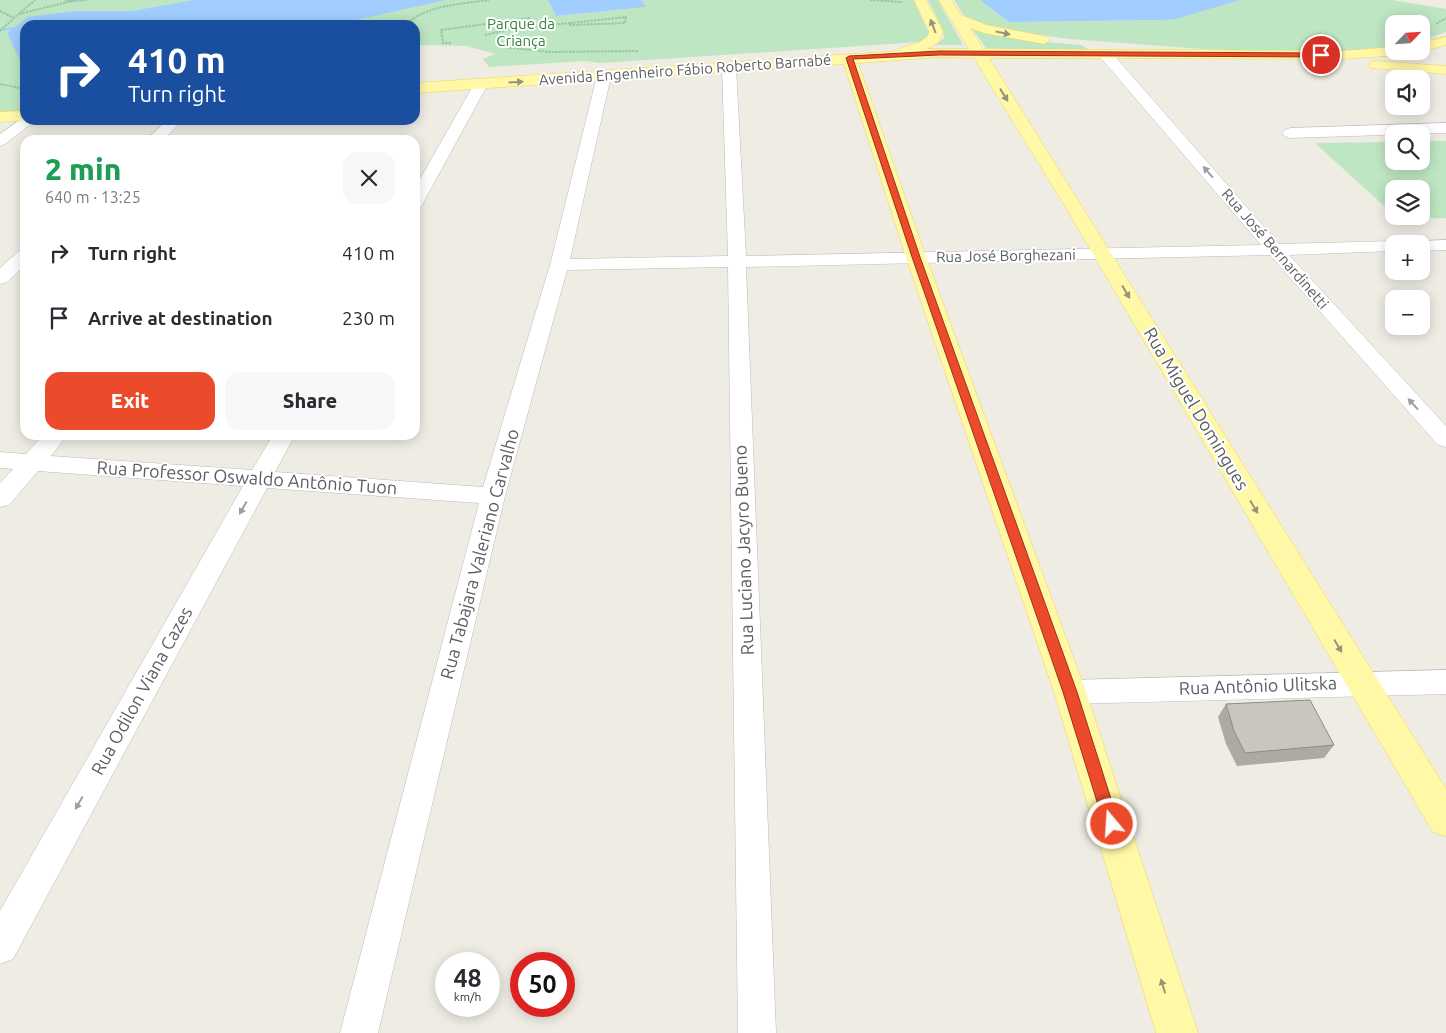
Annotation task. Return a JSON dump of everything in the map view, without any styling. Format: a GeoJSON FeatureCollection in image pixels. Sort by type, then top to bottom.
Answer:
{"type":"FeatureCollection","features":[{"type":"Feature","properties":{"kind":"main road","name":"Rua Miguel Domingues"},"geometry":{"type":"LineString","coordinates":[[945,0],[1103,255],[1360,683],[1446,820]]}},
{"type":"Feature","properties":{"kind":"main road"},"geometry":{"type":"LineString","coordinates":[[890,54],[921,47],[933,40],[936,31],[921,2]]}},
{"type":"Feature","properties":{"kind":"main road"},"geometry":{"type":"LineString","coordinates":[[956,18],[984,29],[1044,40],[1225,54]]}},
{"type":"Feature","properties":{"kind":"main road"},"geometry":{"type":"LineString","coordinates":[[1430,45],[1446,41]]}},
{"type":"Feature","properties":{"kind":"main road","name":"Avenida Engenheiro Fábio Roberto Barnabé"},"geometry":{"type":"LineString","coordinates":[[420,88],[890,54],[1341,55],[1385,52]]}},
{"type":"Feature","properties":{"kind":"main road"},"geometry":{"type":"LineString","coordinates":[[1263,55],[1446,70]]}},
{"type":"Feature","properties":{"kind":"main road"},"geometry":{"type":"LineString","coordinates":[[849,58],[916,257],[1070,692],[1177,1033]]}},
{"type":"Feature","properties":{"kind":"main road"},"geometry":{"type":"LineString","coordinates":[[0,118],[20,116]]}},
{"type":"Feature","properties":{"kind":"street","name":"Rua José Bernardinetti"},"geometry":{"type":"LineString","coordinates":[[1106,55],[1274,249],[1446,440]]}},
{"type":"Feature","properties":{"kind":"street","name":"Rua Luciano Jacyro Bueno"},"geometry":{"type":"LineString","coordinates":[[729,67],[737,261],[757,1033]]}},
{"type":"Feature","properties":{"kind":"street","name":"Rua Tabajara Valeriano Carvalho"},"geometry":{"type":"LineString","coordinates":[[359,1033],[493,496],[559,265],[604,76]]}},
{"type":"Feature","properties":{"kind":"street"},"geometry":{"type":"LineString","coordinates":[[420,190],[430,163],[480,84]]}},
{"type":"Feature","properties":{"kind":"street"},"geometry":{"type":"LineString","coordinates":[[0,141],[22,125]]}},
{"type":"Feature","properties":{"kind":"street"},"geometry":{"type":"LineString","coordinates":[[160,135],[170,125]]}},
{"type":"Feature","properties":{"kind":"street"},"geometry":{"type":"LineString","coordinates":[[1290,133],[1446,128]]}},
{"type":"Feature","properties":{"kind":"street","name":"Rua José Borghezani"},"geometry":{"type":"LineString","coordinates":[[559,265],[1103,255],[1385,246]]}},
{"type":"Feature","properties":{"kind":"street"},"geometry":{"type":"LineString","coordinates":[[0,278],[20,260]]}},
{"type":"Feature","properties":{"kind":"street"},"geometry":{"type":"LineString","coordinates":[[0,499],[52,440]]}},
{"type":"Feature","properties":{"kind":"street","name":"Rua Odilon Viana Cazes"},"geometry":{"type":"LineString","coordinates":[[0,946],[281,440]]}},
{"type":"Feature","properties":{"kind":"street","name":"Rua Professor Oswaldo Antônio Tuon"},"geometry":{"type":"LineString","coordinates":[[0,460],[493,496]]}},
{"type":"Feature","properties":{"kind":"street","name":"Rua Antônio Ulitska"},"geometry":{"type":"LineString","coordinates":[[1070,692],[1446,682]]}},
{"type":"Feature","properties":{"kind":"path"},"geometry":{"type":"LineString","coordinates":[[0,31],[35,0]]}},
{"type":"Feature","properties":{"kind":"path"},"geometry":{"type":"LineString","coordinates":[[65,0],[72,1]]}},
{"type":"Feature","properties":{"kind":"path"},"geometry":{"type":"LineString","coordinates":[[19,14],[72,1],[87,0]]}},
{"type":"Feature","properties":{"kind":"path"},"geometry":{"type":"LineString","coordinates":[[411,20],[434,11],[489,0]]}},
{"type":"Feature","properties":{"kind":"path"},"geometry":{"type":"LineString","coordinates":[[870,0],[921,2]]}},
{"type":"Feature","properties":{"kind":"path"},"geometry":{"type":"LineString","coordinates":[[0,11],[13,19]]}},
{"type":"Feature","properties":{"kind":"path"},"geometry":{"type":"LineString","coordinates":[[485,35],[496,31],[570,22],[626,17],[625,24],[570,25],[570,22]]}},
{"type":"Feature","properties":{"kind":"path"},"geometry":{"type":"LineString","coordinates":[[451,43],[443,43],[441,30],[530,18]]}},
{"type":"Feature","properties":{"kind":"path"},"geometry":{"type":"LineString","coordinates":[[503,47],[550,52],[638,51]]}},
{"type":"Feature","properties":{"kind":"path"},"geometry":{"type":"LineString","coordinates":[[0,84],[20,88]]}},
{"type":"Feature","properties":{"kind":"green space","name":"Parque da Criança"},"geometry":{"type":"Polygon","coordinates":[[[0,0],[548,0],[556,16],[645,7],[641,0],[913,0],[929,33],[920,42],[601,63],[584,61],[489,67],[483,59],[495,54],[467,46],[420,45],[420,20],[20,20],[20,112],[0,113],[0,0]]]}},
{"type":"Feature","properties":{"kind":"green space"},"geometry":{"type":"Polygon","coordinates":[[[928,0],[938,0],[963,45],[936,45],[944,38],[943,30],[928,0]]]}},
{"type":"Feature","properties":{"kind":"green space"},"geometry":{"type":"Polygon","coordinates":[[[954,0],[980,0],[1009,22],[1162,20],[1240,0],[1393,0],[1446,9],[1446,32],[1430,38],[1430,15],[1385,15],[1385,48],[1314,53],[1202,49],[1070,39],[1005,30],[967,20],[954,0]]]}},
{"type":"Feature","properties":{"kind":"green space"},"geometry":{"type":"Polygon","coordinates":[[[973,30],[1034,41],[1081,45],[1091,51],[986,48],[973,30]]]}},
{"type":"Feature","properties":{"kind":"green space"},"geometry":{"type":"Polygon","coordinates":[[[1430,141],[1446,141],[1446,218],[1430,218],[1430,180],[1385,180],[1385,207],[1315,143],[1385,142],[1385,170],[1430,170],[1430,141]]]}},
{"type":"Feature","properties":{"kind":"water"},"geometry":{"type":"Polygon","coordinates":[[[194,0],[446,0],[356,20],[24,20],[28,17],[75,11],[132,11],[194,0]]]}},
{"type":"Feature","properties":{"kind":"water"},"geometry":{"type":"Polygon","coordinates":[[[548,0],[641,0],[646,7],[556,16],[548,0]]]}},
{"type":"Feature","properties":{"kind":"water"},"geometry":{"type":"Polygon","coordinates":[[[980,0],[1240,0],[1175,19],[1009,22],[980,0]]]}},
{"type":"Feature","properties":{"kind":"water"},"geometry":{"type":"Polygon","coordinates":[[[20,23],[20,60],[7,33],[20,23]]]}},
{"type":"Feature","properties":{"kind":"building"},"geometry":{"type":"Polygon","coordinates":[[[1310,700],[1334,745],[1245,753],[1234,731],[1226,704],[1310,700]]]}},
{"type":"Feature","properties":{"kind":"waterway"},"geometry":{"type":"LineString","coordinates":[[0,30],[20,28]]}},
{"type":"Feature","properties":{"kind":"route"},"geometry":{"type":"LineString","coordinates":[[1112,824],[1070,692],[916,257],[849,58],[890,54],[939,53],[1321,55]]}}]}
